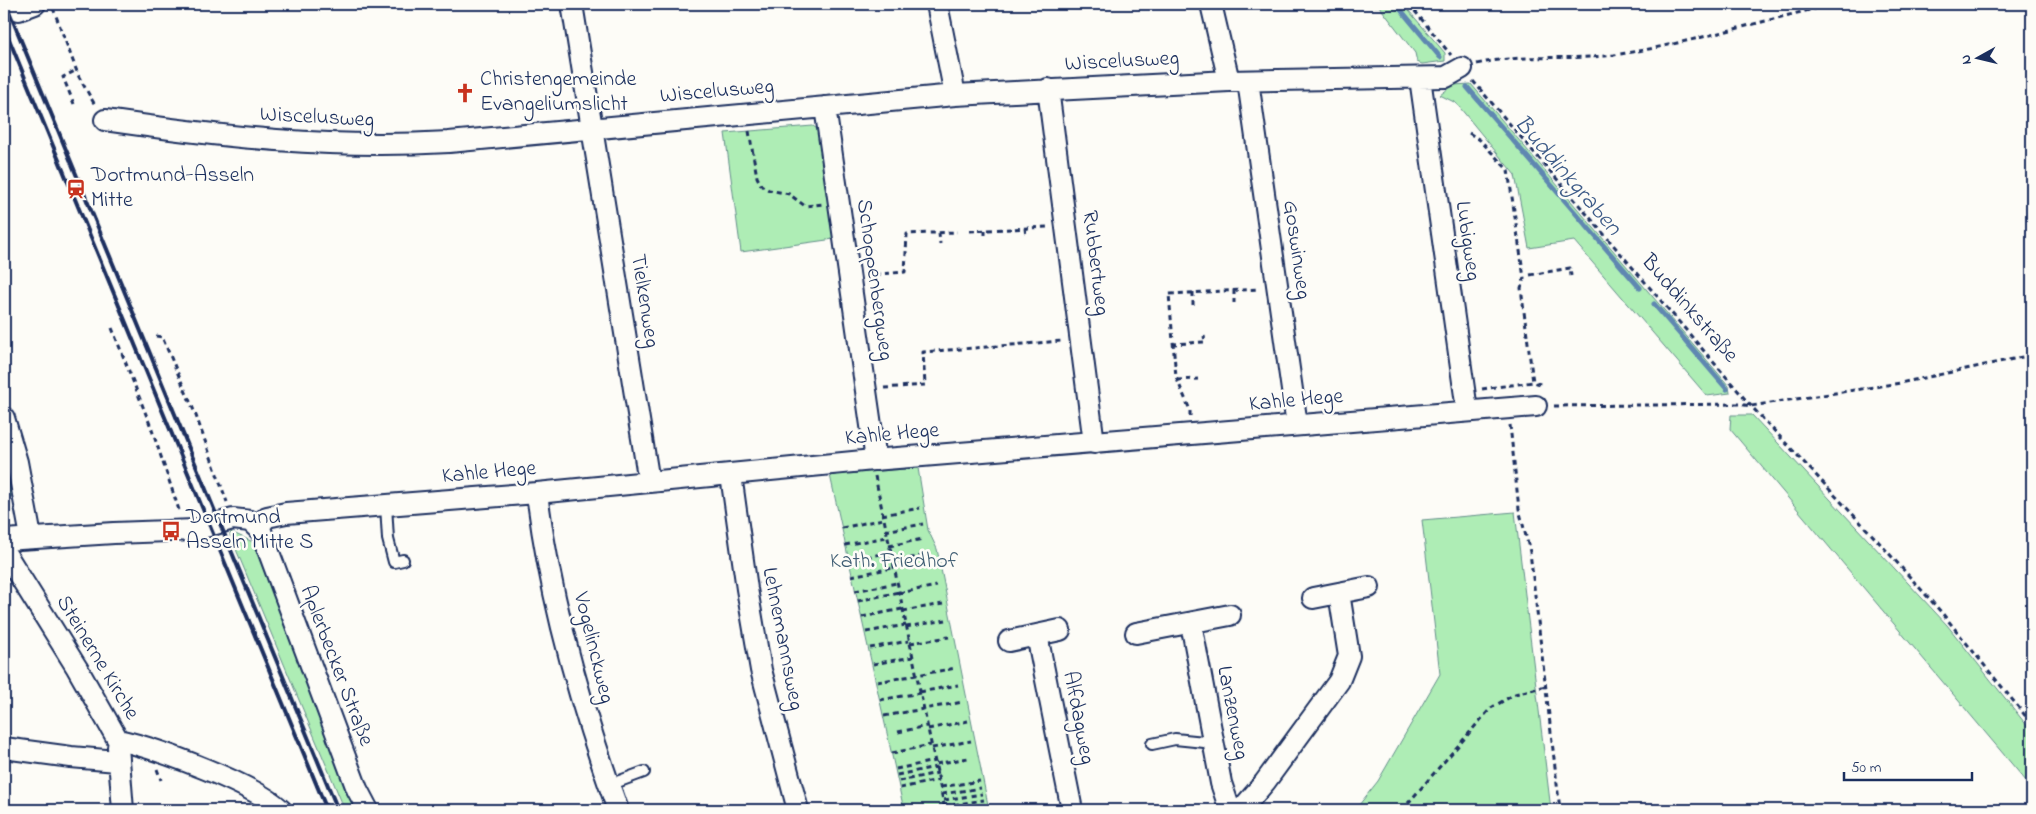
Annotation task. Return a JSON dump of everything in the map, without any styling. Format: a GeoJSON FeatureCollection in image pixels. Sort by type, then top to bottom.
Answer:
{"type":"FeatureCollection","features":[{"type":"Feature","properties":{"kind":"street","name":"Tielkenweg"},"geometry":{"type":"LineString","coordinates":[[572,4],[649,482]]}},
{"type":"Feature","properties":{"kind":"street"},"geometry":{"type":"LineString","coordinates":[[937,4],[955,95]]}},
{"type":"Feature","properties":{"kind":"street","name":"Goswinweg"},"geometry":{"type":"LineString","coordinates":[[1211,4],[1238,81],[1297,425]]}},
{"type":"Feature","properties":{"kind":"street","name":"Wiscelusweg"},"geometry":{"type":"LineString","coordinates":[[104,120],[271,141],[378,146],[449,142],[955,95],[1238,81],[1446,77],[1462,68]]}},
{"type":"Feature","properties":{"kind":"street","name":"Lubigweg"},"geometry":{"type":"LineString","coordinates":[[1420,78],[1465,401]]}},
{"type":"Feature","properties":{"kind":"street","name":"Rubbertweg"},"geometry":{"type":"LineString","coordinates":[[1048,90],[1094,443]]}},
{"type":"Feature","properties":{"kind":"street","name":"Schoppenbergweg"},"geometry":{"type":"LineString","coordinates":[[825,107],[875,460]]}},
{"type":"Feature","properties":{"kind":"street","name":"Kahle Hege"},"geometry":{"type":"LineString","coordinates":[[258,527],[267,517],[286,513],[537,493],[875,460],[1297,425],[1465,401],[1508,407],[1536,406]]}},
{"type":"Feature","properties":{"kind":"street"},"geometry":{"type":"LineString","coordinates":[[4,418],[7,442],[17,462],[31,537]]}},
{"type":"Feature","properties":{"kind":"street","name":"Lehnemannsweg"},"geometry":{"type":"LineString","coordinates":[[731,475],[747,590],[761,670],[798,810]]}},
{"type":"Feature","properties":{"kind":"street","name":"Vogelinckweg"},"geometry":{"type":"LineString","coordinates":[[537,493],[551,575],[568,650],[587,720],[618,810]]}},
{"type":"Feature","properties":{"kind":"street"},"geometry":{"type":"LineString","coordinates":[[4,540],[31,537],[200,530],[233,519],[245,519],[258,527]]}},
{"type":"Feature","properties":{"kind":"street","name":"Aplerbecker Straße"},"geometry":{"type":"LineString","coordinates":[[258,527],[357,789],[368,810]]}},
{"type":"Feature","properties":{"kind":"street","name":"Steinerne Kirche"},"geometry":{"type":"LineString","coordinates":[[4,551],[77,668],[118,740],[143,746],[209,772],[254,792],[281,810]]}},
{"type":"Feature","properties":{"kind":"street"},"geometry":{"type":"LineString","coordinates":[[1313,598],[1370,587]]}},
{"type":"Feature","properties":{"kind":"street"},"geometry":{"type":"LineString","coordinates":[[1241,810],[1265,782],[1339,682],[1349,656],[1339,593]]}},
{"type":"Feature","properties":{"kind":"street"},"geometry":{"type":"LineString","coordinates":[[1136,633],[1230,615]]}},
{"type":"Feature","properties":{"kind":"street","name":"Lanzenweg"},"geometry":{"type":"LineString","coordinates":[[1191,623],[1221,784],[1230,810]]}},
{"type":"Feature","properties":{"kind":"street"},"geometry":{"type":"LineString","coordinates":[[1009,641],[1060,630]]}},
{"type":"Feature","properties":{"kind":"street","name":"Alfdagweg"},"geometry":{"type":"LineString","coordinates":[[1036,635],[1072,810]]}},
{"type":"Feature","properties":{"kind":"street"},"geometry":{"type":"LineString","coordinates":[[118,740],[117,760],[123,810]]}},
{"type":"Feature","properties":{"kind":"street"},"geometry":{"type":"LineString","coordinates":[[4,748],[71,757],[117,760]]}},
{"type":"Feature","properties":{"kind":"lane"},"geometry":{"type":"LineString","coordinates":[[386,505],[388,539],[394,562],[403,560]]}},
{"type":"Feature","properties":{"kind":"lane"},"geometry":{"type":"LineString","coordinates":[[1152,744],[1175,739],[1214,743]]}},
{"type":"Feature","properties":{"kind":"lane"},"geometry":{"type":"LineString","coordinates":[[609,784],[644,772]]}},
{"type":"Feature","properties":{"kind":"path"},"geometry":{"type":"LineString","coordinates":[[52,4],[77,70],[104,120]]}},
{"type":"Feature","properties":{"kind":"path","name":"Buddinkstraße"},"geometry":{"type":"LineString","coordinates":[[1409,4],[1581,210],[1729,378],[1751,406],[1936,606],[2032,724]]}},
{"type":"Feature","properties":{"kind":"path"},"geometry":{"type":"LineString","coordinates":[[1462,68],[1508,57],[1611,55],[1666,46],[1836,4]]}},
{"type":"Feature","properties":{"kind":"path"},"geometry":{"type":"LineString","coordinates":[[74,104],[63,77],[77,70]]}},
{"type":"Feature","properties":{"kind":"path"},"geometry":{"type":"LineString","coordinates":[[4,92],[9,103],[4,103]]}},
{"type":"Feature","properties":{"kind":"path"},"geometry":{"type":"LineString","coordinates":[[746,113],[757,177],[761,185],[769,190],[789,194],[805,206],[839,202]]}},
{"type":"Feature","properties":{"kind":"path"},"geometry":{"type":"LineString","coordinates":[[1470,133],[1480,140],[1508,170],[1524,278],[1521,288],[1533,382]]}},
{"type":"Feature","properties":{"kind":"path"},"geometry":{"type":"LineString","coordinates":[[970,231],[1066,226]]}},
{"type":"Feature","properties":{"kind":"path"},"geometry":{"type":"LineString","coordinates":[[1025,228],[1026,236]]}},
{"type":"Feature","properties":{"kind":"path"},"geometry":{"type":"LineString","coordinates":[[985,230],[985,238]]}},
{"type":"Feature","properties":{"kind":"path"},"geometry":{"type":"LineString","coordinates":[[850,276],[905,272],[907,234],[957,232]]}},
{"type":"Feature","properties":{"kind":"path"},"geometry":{"type":"LineString","coordinates":[[938,233],[940,244]]}},
{"type":"Feature","properties":{"kind":"path"},"geometry":{"type":"LineString","coordinates":[[1530,275],[1570,268],[1571,276]]}},
{"type":"Feature","properties":{"kind":"path"},"geometry":{"type":"LineString","coordinates":[[1183,394],[1177,380],[1172,344],[1169,294],[1258,289]]}},
{"type":"Feature","properties":{"kind":"path"},"geometry":{"type":"LineString","coordinates":[[1234,290],[1234,303]]}},
{"type":"Feature","properties":{"kind":"path"},"geometry":{"type":"LineString","coordinates":[[1193,292],[1193,305]]}},
{"type":"Feature","properties":{"kind":"path"},"geometry":{"type":"LineString","coordinates":[[112,328],[151,427],[185,530]]}},
{"type":"Feature","properties":{"kind":"path"},"geometry":{"type":"LineString","coordinates":[[156,336],[162,337],[195,413],[229,507]]}},
{"type":"Feature","properties":{"kind":"path"},"geometry":{"type":"LineString","coordinates":[[1172,344],[1205,342],[1204,336]]}},
{"type":"Feature","properties":{"kind":"path"},"geometry":{"type":"LineString","coordinates":[[866,390],[924,385],[922,352],[1081,340]]}},
{"type":"Feature","properties":{"kind":"path"},"geometry":{"type":"LineString","coordinates":[[1039,343],[1039,349]]}},
{"type":"Feature","properties":{"kind":"path"},"geometry":{"type":"LineString","coordinates":[[999,346],[999,353]]}},
{"type":"Feature","properties":{"kind":"path"},"geometry":{"type":"LineString","coordinates":[[1536,406],[1740,404],[1751,406],[1900,383],[2032,355]]}},
{"type":"Feature","properties":{"kind":"path"},"geometry":{"type":"LineString","coordinates":[[1177,380],[1198,379]]}},
{"type":"Feature","properties":{"kind":"path"},"geometry":{"type":"LineString","coordinates":[[1465,401],[1533,382],[1544,385]]}},
{"type":"Feature","properties":{"kind":"path"},"geometry":{"type":"LineString","coordinates":[[1508,407],[1519,509],[1530,552],[1560,810]]}},
{"type":"Feature","properties":{"kind":"path"},"geometry":{"type":"LineString","coordinates":[[875,460],[886,537],[945,808],[984,800]]}},
{"type":"Feature","properties":{"kind":"path"},"geometry":{"type":"LineString","coordinates":[[842,528],[920,508]]}},
{"type":"Feature","properties":{"kind":"path"},"geometry":{"type":"LineString","coordinates":[[886,531],[923,524]]}},
{"type":"Feature","properties":{"kind":"path"},"geometry":{"type":"LineString","coordinates":[[845,544],[886,537]]}},
{"type":"Feature","properties":{"kind":"path"},"geometry":{"type":"LineString","coordinates":[[889,546],[923,539]]}},
{"type":"Feature","properties":{"kind":"path"},"geometry":{"type":"LineString","coordinates":[[849,560],[890,552]]}},
{"type":"Feature","properties":{"kind":"path"},"geometry":{"type":"LineString","coordinates":[[892,562],[927,555]]}},
{"type":"Feature","properties":{"kind":"path"},"geometry":{"type":"LineString","coordinates":[[851,576],[894,568]]}},
{"type":"Feature","properties":{"kind":"path"},"geometry":{"type":"LineString","coordinates":[[855,592],[897,583]]}},
{"type":"Feature","properties":{"kind":"path"},"geometry":{"type":"LineString","coordinates":[[858,600],[937,586]]}},
{"type":"Feature","properties":{"kind":"path"},"geometry":{"type":"LineString","coordinates":[[862,617],[943,604]]}},
{"type":"Feature","properties":{"kind":"path"},"geometry":{"type":"LineString","coordinates":[[866,632],[946,620]]}},
{"type":"Feature","properties":{"kind":"path"},"geometry":{"type":"LineString","coordinates":[[870,648],[948,637]]}},
{"type":"Feature","properties":{"kind":"path"},"geometry":{"type":"LineString","coordinates":[[873,664],[913,657]]}},
{"type":"Feature","properties":{"kind":"path"},"geometry":{"type":"LineString","coordinates":[[877,682],[956,668]]}},
{"type":"Feature","properties":{"kind":"path"},"geometry":{"type":"LineString","coordinates":[[880,700],[958,685]]}},
{"type":"Feature","properties":{"kind":"path"},"geometry":{"type":"LineString","coordinates":[[1402,810],[1491,708],[1515,694],[1546,686]]}},
{"type":"Feature","properties":{"kind":"path"},"geometry":{"type":"LineString","coordinates":[[884,716],[963,702]]}},
{"type":"Feature","properties":{"kind":"path"},"geometry":{"type":"LineString","coordinates":[[898,732],[968,721]]}},
{"type":"Feature","properties":{"kind":"path"},"geometry":{"type":"LineString","coordinates":[[892,753],[971,741]]}},
{"type":"Feature","properties":{"kind":"path"},"geometry":{"type":"LineString","coordinates":[[896,769],[968,758]]}},
{"type":"Feature","properties":{"kind":"path"},"geometry":{"type":"LineString","coordinates":[[897,775],[936,764]]}},
{"type":"Feature","properties":{"kind":"path"},"geometry":{"type":"LineString","coordinates":[[899,781],[938,773]]}},
{"type":"Feature","properties":{"kind":"path"},"geometry":{"type":"LineString","coordinates":[[900,788],[939,780]]}},
{"type":"Feature","properties":{"kind":"path"},"geometry":{"type":"LineString","coordinates":[[941,788],[980,781]]}},
{"type":"Feature","properties":{"kind":"path"},"geometry":{"type":"LineString","coordinates":[[942,794],[981,788]]}},
{"type":"Feature","properties":{"kind":"path"},"geometry":{"type":"LineString","coordinates":[[944,800],[982,794]]}},
{"type":"Feature","properties":{"kind":"path"},"geometry":{"type":"LineString","coordinates":[[955,810],[985,806]]}},
{"type":"Feature","properties":{"kind":"green space"},"geometry":{"type":"Polygon","coordinates":[[[1367,4],[1403,4],[1445,53],[1445,61],[1422,64],[1417,62],[1415,53],[1379,6],[1367,4]]]}},
{"type":"Feature","properties":{"kind":"green space"},"geometry":{"type":"Polygon","coordinates":[[[1471,84],[1729,386],[1730,393],[1707,396],[1574,241],[1529,248],[1515,175],[1456,103],[1440,95],[1453,85],[1471,84]]]}},
{"type":"Feature","properties":{"kind":"green space"},"geometry":{"type":"Polygon","coordinates":[[[813,126],[820,131],[834,239],[741,252],[725,133],[813,126]]]}},
{"type":"Feature","properties":{"kind":"green space"},"geometry":{"type":"Polygon","coordinates":[[[1731,415],[1752,415],[1947,625],[2032,732],[2032,788],[1730,429],[1731,415]]]}},
{"type":"Feature","properties":{"kind":"green space"},"geometry":{"type":"Polygon","coordinates":[[[4,457],[9,463],[15,496],[9,497],[4,494],[8,482],[4,479],[4,457]]]}},
{"type":"Feature","properties":{"kind":"green space","name":"Kath. Friedhof"},"geometry":{"type":"Polygon","coordinates":[[[918,468],[928,530],[937,549],[989,810],[904,810],[830,475],[918,468]]]}},
{"type":"Feature","properties":{"kind":"green space"},"geometry":{"type":"Polygon","coordinates":[[[1515,512],[1551,810],[1355,810],[1378,781],[1440,674],[1422,520],[1515,512]]]}},
{"type":"Feature","properties":{"kind":"green space"},"geometry":{"type":"Polygon","coordinates":[[[231,532],[253,542],[355,810],[345,810],[230,535],[231,532]]]}},
{"type":"Feature","properties":{"kind":"waterway","name":"Buddinkgraben"},"geometry":{"type":"LineString","coordinates":[[1396,4],[1440,57]]}},
{"type":"Feature","properties":{"kind":"waterway","name":"Buddinkgraben"},"geometry":{"type":"LineString","coordinates":[[1467,87],[1640,288]]}},
{"type":"Feature","properties":{"kind":"waterway","name":"Buddinkgraben"},"geometry":{"type":"LineString","coordinates":[[1654,304],[1727,389]]}},
{"type":"Feature","properties":{"kind":"tunnel"},"geometry":{"type":"LineString","coordinates":[[4,16],[19,10]]}},
{"type":"Feature","properties":{"kind":"railway"},"geometry":{"type":"LineString","coordinates":[[6,4],[338,810]]}},
{"type":"Feature","properties":{"kind":"railway"},"geometry":{"type":"LineString","coordinates":[[4,27],[327,810]]}},
{"type":"Feature","properties":{"kind":"place","name":"Christengemeinde Evangeliumslicht"},"geometry":{"type":"Point","coordinates":[465,93]}},
{"type":"Feature","properties":{"kind":"place","name":"Dortmund-Asseln Mitte"},"geometry":{"type":"Point","coordinates":[76,189]}},
{"type":"Feature","properties":{"kind":"place","name":"Dortmund Asseln Mitte S"},"geometry":{"type":"Point","coordinates":[171,531]}}]}
